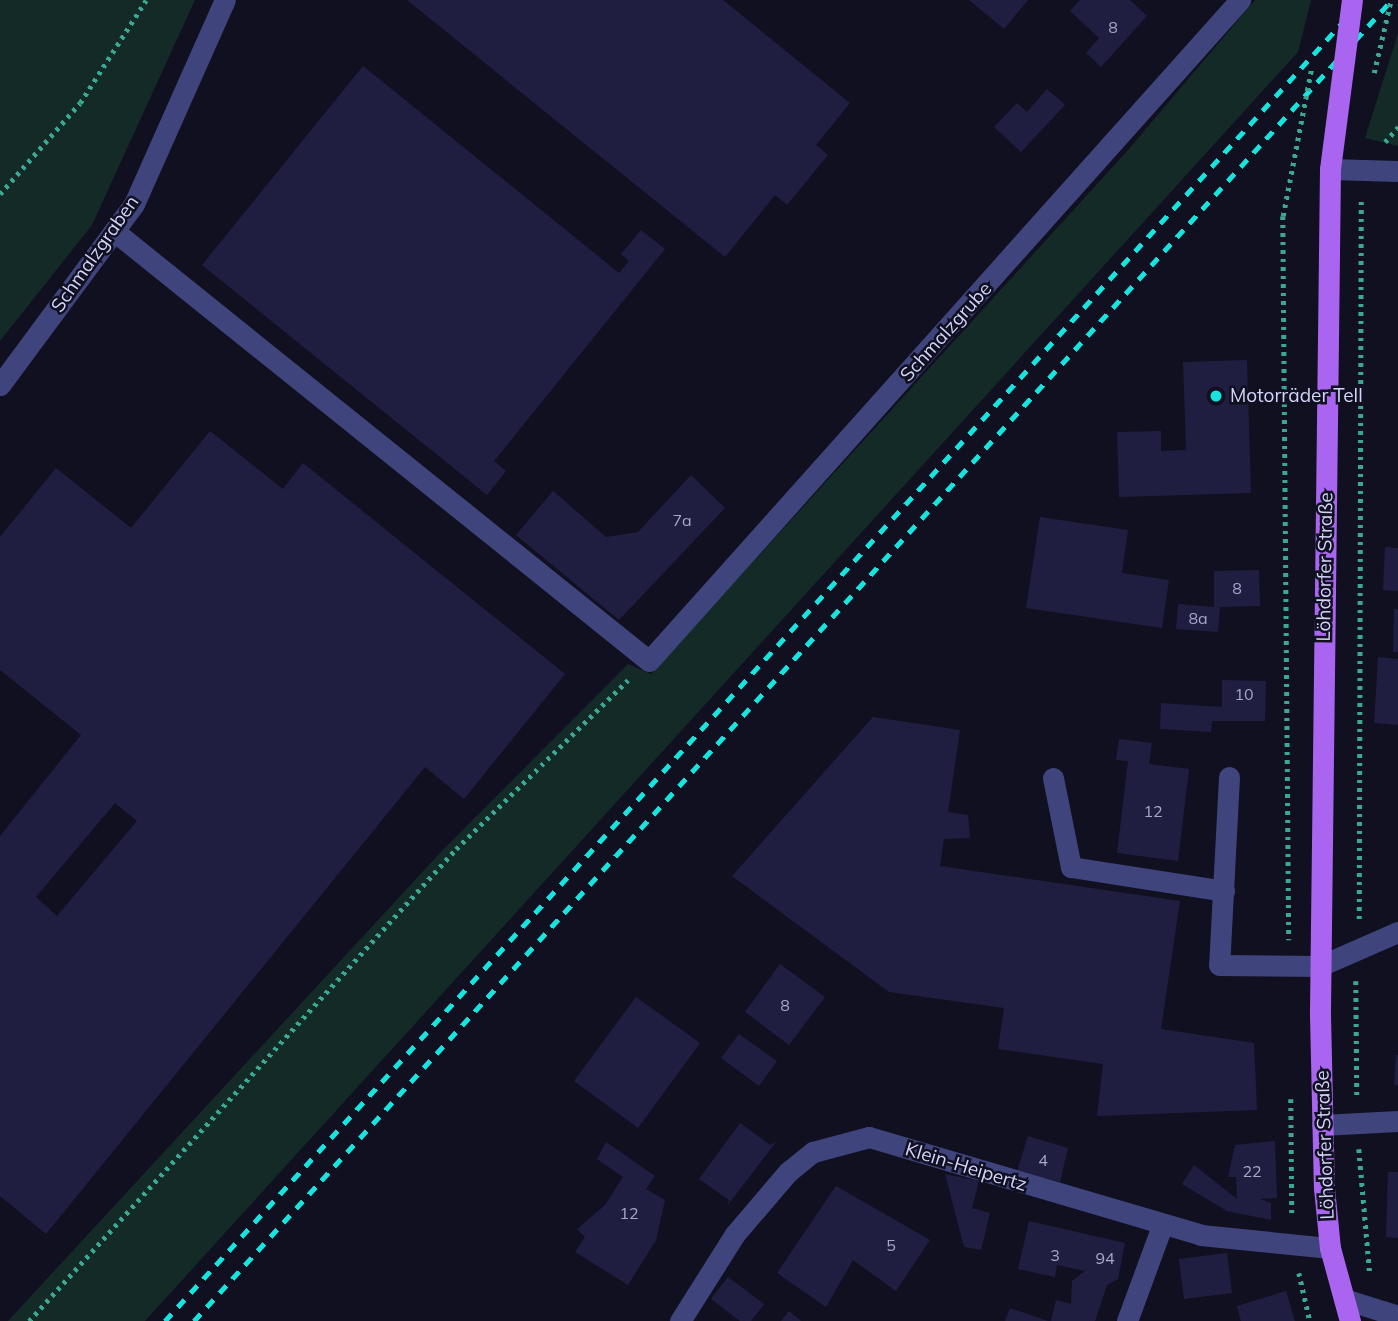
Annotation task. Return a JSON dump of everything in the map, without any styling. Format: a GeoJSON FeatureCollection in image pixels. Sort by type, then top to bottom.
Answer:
{"type":"FeatureCollection","features":[{"type":"Feature","properties":{"kind":"main road","name":"Löhdorfer Straße"},"geometry":{"type":"LineString","coordinates":[[1350,1321],[1330,1248],[1322,1125],[1320,966],[1329,169],[1352,0]]}},
{"type":"Feature","properties":{"kind":"street","name":"Schmalzgraben"},"geometry":{"type":"LineString","coordinates":[[0,385],[134,204],[225,0]]}},
{"type":"Feature","properties":{"kind":"street","name":"Schmalzgrube"},"geometry":{"type":"LineString","coordinates":[[649,661],[1240,0]]}},
{"type":"Feature","properties":{"kind":"street"},"geometry":{"type":"LineString","coordinates":[[1329,169],[1398,172]]}},
{"type":"Feature","properties":{"kind":"street"},"geometry":{"type":"LineString","coordinates":[[114,230],[649,661]]}},
{"type":"Feature","properties":{"kind":"street"},"geometry":{"type":"LineString","coordinates":[[1229,777],[1219,965],[1320,966],[1398,932]]}},
{"type":"Feature","properties":{"kind":"street"},"geometry":{"type":"LineString","coordinates":[[1053,778],[1071,867],[1224,891]]}},
{"type":"Feature","properties":{"kind":"street"},"geometry":{"type":"LineString","coordinates":[[1322,1125],[1358,1120],[1398,1121]]}},
{"type":"Feature","properties":{"kind":"street","name":"Klein-Heipertz"},"geometry":{"type":"LineString","coordinates":[[680,1321],[735,1234],[788,1172],[833,1144],[869,1137],[1162,1226],[1292,1246],[1330,1248]]}},
{"type":"Feature","properties":{"kind":"street"},"geometry":{"type":"LineString","coordinates":[[1126,1321],[1162,1226]]}},
{"type":"Feature","properties":{"kind":"street"},"geometry":{"type":"LineString","coordinates":[[1344,1299],[1398,1316]]}},
{"type":"Feature","properties":{"kind":"path"},"geometry":{"type":"LineString","coordinates":[[0,194],[80,103],[146,0]]}},
{"type":"Feature","properties":{"kind":"path"},"geometry":{"type":"LineString","coordinates":[[1289,966],[1283,216],[1314,54]]}},
{"type":"Feature","properties":{"kind":"path"},"geometry":{"type":"LineString","coordinates":[[1362,170],[1358,1120],[1362,1220],[1375,1310]]}},
{"type":"Feature","properties":{"kind":"path"},"geometry":{"type":"LineString","coordinates":[[29,1321],[456,849],[649,661]]}},
{"type":"Feature","properties":{"kind":"path"},"geometry":{"type":"LineString","coordinates":[[1290,1092],[1292,1246],[1310,1321]]}},
{"type":"Feature","properties":{"kind":"green space"},"geometry":{"type":"Polygon","coordinates":[[[0,0],[195,0],[92,225],[0,341],[0,0]]]}},
{"type":"Feature","properties":{"kind":"green space"},"geometry":{"type":"Polygon","coordinates":[[[1255,0],[1311,0],[1298,52],[145,1321],[8,1321],[438,855],[628,664],[651,674],[1128,150],[1255,0]]]}},
{"type":"Feature","properties":{"kind":"green space"},"geometry":{"type":"Polygon","coordinates":[[[1398,33],[1398,146],[1365,138],[1398,33]]]}},
{"type":"Feature","properties":{"kind":"building"},"geometry":{"type":"Polygon","coordinates":[[[407,0],[723,0],[850,103],[816,145],[828,155],[787,205],[775,195],[725,257],[407,0]]]}},
{"type":"Feature","properties":{"kind":"building"},"geometry":{"type":"Polygon","coordinates":[[[969,0],[1028,0],[1004,29],[969,0]]]}},
{"type":"Feature","properties":{"kind":"building"},"geometry":{"type":"Polygon","coordinates":[[[1080,0],[1130,0],[1147,16],[1101,67],[1086,53],[1099,38],[1070,11],[1080,0]]]}},
{"type":"Feature","properties":{"kind":"building"},"geometry":{"type":"Polygon","coordinates":[[[363,66],[619,273],[629,261],[621,254],[641,230],[665,249],[494,461],[506,471],[487,495],[202,265],[363,66]]]}},
{"type":"Feature","properties":{"kind":"building"},"geometry":{"type":"Polygon","coordinates":[[[1047,89],[1065,105],[1021,152],[994,127],[1017,103],[1027,112],[1047,89]]]}},
{"type":"Feature","properties":{"kind":"building","name":"Motorräder Tell"},"geometry":{"type":"Polygon","coordinates":[[[1247,360],[1251,493],[1119,497],[1117,432],[1161,431],[1161,451],[1186,450],[1183,362],[1247,360]]]}},
{"type":"Feature","properties":{"kind":"building"},"geometry":{"type":"Polygon","coordinates":[[[210,431],[283,489],[303,463],[565,674],[464,799],[425,767],[46,1234],[0,1196],[0,836],[81,735],[0,670],[0,537],[56,468],[131,528],[210,431]],[[115,803],[36,897],[57,916],[137,821],[115,803]]]}},
{"type":"Feature","properties":{"kind":"building"},"geometry":{"type":"Polygon","coordinates":[[[691,475],[725,508],[619,620],[516,535],[553,491],[606,537],[638,532],[691,475]]]}},
{"type":"Feature","properties":{"kind":"building"},"geometry":{"type":"Polygon","coordinates":[[[1040,517],[1128,530],[1122,573],[1169,580],[1162,628],[1026,608],[1040,517]]]}},
{"type":"Feature","properties":{"kind":"building"},"geometry":{"type":"Polygon","coordinates":[[[1385,547],[1398,548],[1398,591],[1383,590],[1385,547]]]}},
{"type":"Feature","properties":{"kind":"building"},"geometry":{"type":"Polygon","coordinates":[[[1259,570],[1260,606],[1220,607],[1218,632],[1176,629],[1178,604],[1214,607],[1214,571],[1259,570]]]}},
{"type":"Feature","properties":{"kind":"building"},"geometry":{"type":"Polygon","coordinates":[[[1394,609],[1398,609],[1398,652],[1393,652],[1394,609]]]}},
{"type":"Feature","properties":{"kind":"building"},"geometry":{"type":"Polygon","coordinates":[[[1378,657],[1398,659],[1398,725],[1374,723],[1378,657]]]}},
{"type":"Feature","properties":{"kind":"building"},"geometry":{"type":"Polygon","coordinates":[[[1222,680],[1266,681],[1265,721],[1212,721],[1211,732],[1160,729],[1161,703],[1222,707],[1222,680]]]}},
{"type":"Feature","properties":{"kind":"building"},"geometry":{"type":"Polygon","coordinates":[[[873,717],[960,730],[948,812],[968,815],[970,838],[944,839],[940,866],[1180,901],[1161,1029],[1254,1043],[1257,1110],[1097,1116],[1103,1064],[998,1049],[1004,1008],[889,992],[732,876],[873,717]]]}},
{"type":"Feature","properties":{"kind":"building"},"geometry":{"type":"Polygon","coordinates":[[[1119,739],[1152,743],[1149,764],[1189,769],[1178,861],[1117,853],[1128,761],[1116,760],[1119,739]]]}},
{"type":"Feature","properties":{"kind":"building"},"geometry":{"type":"Polygon","coordinates":[[[780,964],[825,997],[789,1045],[745,1012],[780,964]]]}},
{"type":"Feature","properties":{"kind":"building"},"geometry":{"type":"Polygon","coordinates":[[[636,997],[700,1043],[638,1128],[574,1081],[636,997]]]}},
{"type":"Feature","properties":{"kind":"building"},"geometry":{"type":"Polygon","coordinates":[[[739,1034],[777,1061],[759,1086],[721,1058],[739,1034]]]}},
{"type":"Feature","properties":{"kind":"building"},"geometry":{"type":"Polygon","coordinates":[[[1396,1055],[1398,1085],[1394,1085],[1396,1055]]]}},
{"type":"Feature","properties":{"kind":"building"},"geometry":{"type":"Polygon","coordinates":[[[740,1123],[770,1145],[776,1142],[727,1206],[729,1200],[699,1179],[740,1123]]]}},
{"type":"Feature","properties":{"kind":"building"},"geometry":{"type":"Polygon","coordinates":[[[1028,1136],[1068,1148],[1060,1182],[1017,1171],[1028,1136]]]}},
{"type":"Feature","properties":{"kind":"building"},"geometry":{"type":"Polygon","coordinates":[[[1275,1141],[1277,1198],[1260,1199],[1271,1203],[1271,1220],[1227,1211],[1182,1184],[1194,1165],[1237,1199],[1236,1177],[1228,1177],[1235,1145],[1275,1141]]]}},
{"type":"Feature","properties":{"kind":"building"},"geometry":{"type":"Polygon","coordinates":[[[606,1142],[655,1176],[646,1189],[665,1200],[656,1240],[628,1285],[575,1252],[585,1237],[577,1229],[605,1205],[623,1177],[597,1159],[606,1142]]]}},
{"type":"Feature","properties":{"kind":"building"},"geometry":{"type":"Polygon","coordinates":[[[1388,1172],[1398,1172],[1398,1238],[1386,1237],[1388,1172]]]}},
{"type":"Feature","properties":{"kind":"building"},"geometry":{"type":"Polygon","coordinates":[[[945,1174],[979,1181],[972,1208],[990,1213],[981,1250],[964,1247],[945,1174]]]}},
{"type":"Feature","properties":{"kind":"building"},"geometry":{"type":"Polygon","coordinates":[[[836,1186],[930,1240],[896,1291],[853,1260],[826,1307],[777,1273],[836,1186]]]}},
{"type":"Feature","properties":{"kind":"building"},"geometry":{"type":"Polygon","coordinates":[[[1029,1221],[1125,1243],[1118,1279],[1107,1285],[1095,1321],[1051,1321],[1056,1300],[1071,1304],[1072,1281],[1085,1271],[1057,1265],[1055,1277],[1018,1269],[1029,1221]]]}},
{"type":"Feature","properties":{"kind":"building"},"geometry":{"type":"Polygon","coordinates":[[[1227,1253],[1232,1293],[1184,1299],[1179,1259],[1227,1253]]]}},
{"type":"Feature","properties":{"kind":"building"},"geometry":{"type":"Polygon","coordinates":[[[728,1277],[764,1304],[751,1321],[740,1321],[711,1299],[728,1277]]]}},
{"type":"Feature","properties":{"kind":"building"},"geometry":{"type":"Polygon","coordinates":[[[1286,1291],[1295,1321],[1241,1321],[1237,1306],[1286,1291]]]}},
{"type":"Feature","properties":{"kind":"building"},"geometry":{"type":"Polygon","coordinates":[[[1010,1308],[1048,1321],[1005,1321],[1010,1308]]]}},
{"type":"Feature","properties":{"kind":"building"},"geometry":{"type":"Polygon","coordinates":[[[789,1311],[801,1321],[781,1321],[789,1311]]]}},
{"type":"Feature","properties":{"kind":"railway"},"geometry":{"type":"LineString","coordinates":[[165,1321],[1363,0]]}},
{"type":"Feature","properties":{"kind":"railway"},"geometry":{"type":"LineString","coordinates":[[194,1321],[1392,0]]}},
{"type":"Feature","properties":{"kind":"place","name":"Motorräder Tell"},"geometry":{"type":"Point","coordinates":[1216,396]}}]}
